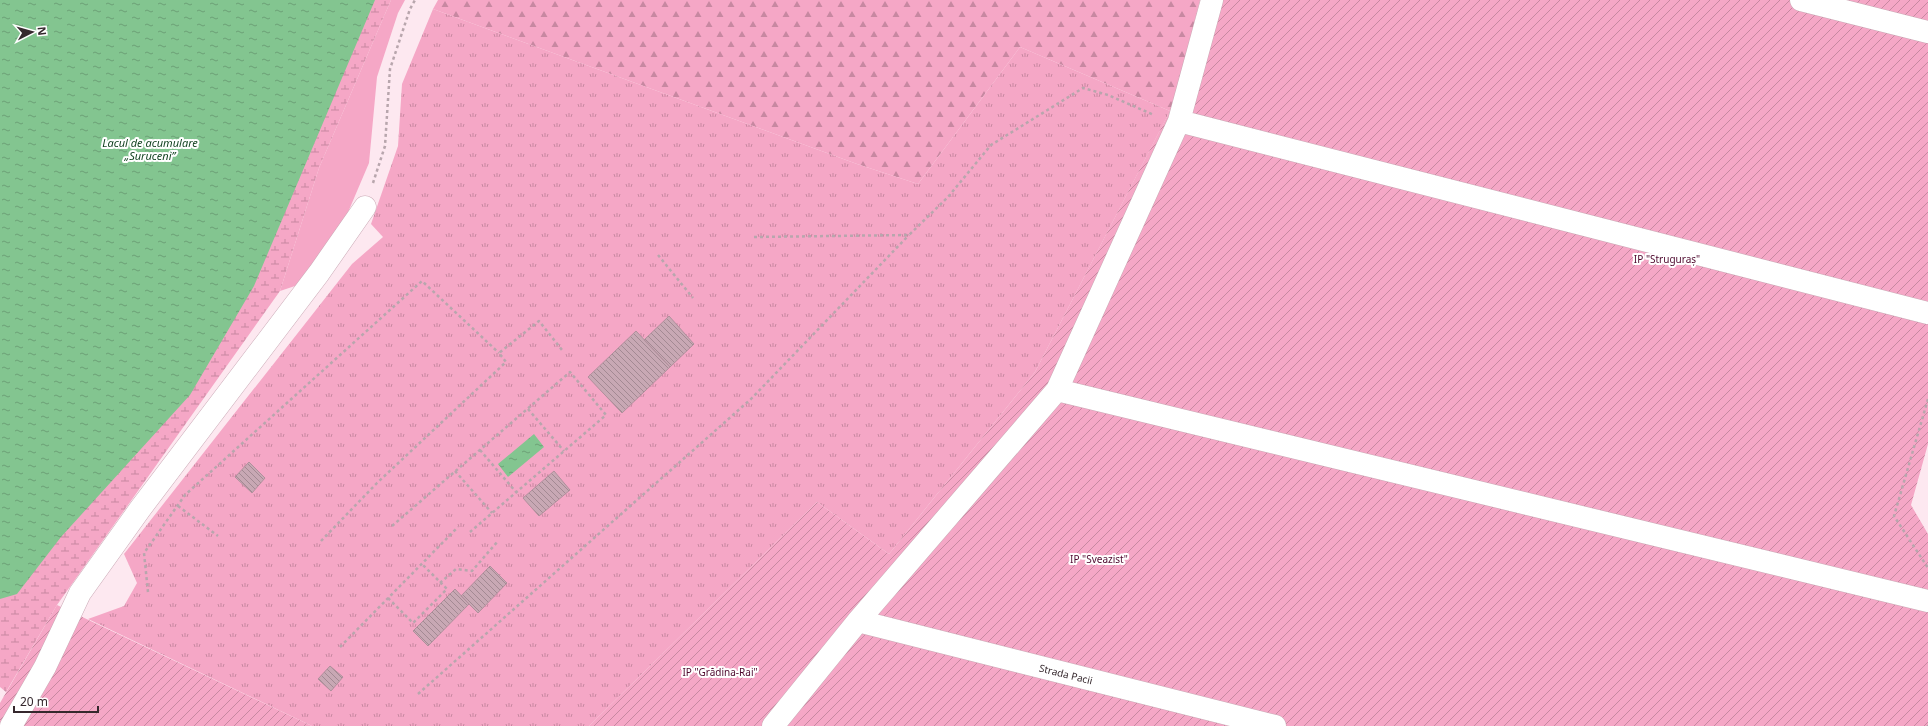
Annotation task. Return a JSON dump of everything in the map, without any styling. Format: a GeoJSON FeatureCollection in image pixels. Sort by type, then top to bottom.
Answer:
{"type":"FeatureCollection","features":[{"type":"Feature","properties":{"kind":"street"},"geometry":{"type":"LineString","coordinates":[[773,726],[858,621],[1056,390],[1179,121],[1212,0]]}},
{"type":"Feature","properties":{"kind":"street"},"geometry":{"type":"LineString","coordinates":[[1801,0],[1928,32]]}},
{"type":"Feature","properties":{"kind":"street"},"geometry":{"type":"LineString","coordinates":[[1179,121],[1928,313]]}},
{"type":"Feature","properties":{"kind":"street"},"geometry":{"type":"LineString","coordinates":[[11,726],[45,667],[80,592],[145,503],[319,273],[365,207]]}},
{"type":"Feature","properties":{"kind":"street"},"geometry":{"type":"LineString","coordinates":[[1056,390],[1928,602]]}},
{"type":"Feature","properties":{"kind":"street","name":"Strada Pacii"},"geometry":{"type":"LineString","coordinates":[[858,621],[1275,726]]}},
{"type":"Feature","properties":{"kind":"path"},"geometry":{"type":"LineString","coordinates":[[365,207],[385,146],[390,69],[410,8],[415,0]]}},
{"type":"Feature","properties":{"kind":"path"},"geometry":{"type":"LineString","coordinates":[[418,694],[751,399],[909,235],[948,197],[991,144],[1083,88],[1108,95],[1158,117],[1179,121]]}},
{"type":"Feature","properties":{"kind":"path"},"geometry":{"type":"LineString","coordinates":[[754,237],[909,235]]}},
{"type":"Feature","properties":{"kind":"path"},"geometry":{"type":"LineString","coordinates":[[658,255],[693,298]]}},
{"type":"Feature","properties":{"kind":"path"},"geometry":{"type":"LineString","coordinates":[[148,592],[144,553],[185,495],[422,281],[500,354],[506,362],[377,483],[321,541]]}},
{"type":"Feature","properties":{"kind":"path"},"geometry":{"type":"LineString","coordinates":[[500,354],[539,321],[562,350]]}},
{"type":"Feature","properties":{"kind":"path"},"geometry":{"type":"LineString","coordinates":[[392,526],[570,372],[606,415],[470,532]]}},
{"type":"Feature","properties":{"kind":"path"},"geometry":{"type":"LineString","coordinates":[[1928,399],[1894,516],[1928,568]]}},
{"type":"Feature","properties":{"kind":"path"},"geometry":{"type":"LineString","coordinates":[[528,409],[564,451]]}},
{"type":"Feature","properties":{"kind":"path"},"geometry":{"type":"LineString","coordinates":[[480,450],[516,492]]}},
{"type":"Feature","properties":{"kind":"path"},"geometry":{"type":"LineString","coordinates":[[456,471],[492,513]]}},
{"type":"Feature","properties":{"kind":"path"},"geometry":{"type":"LineString","coordinates":[[178,506],[218,536]]}},
{"type":"Feature","properties":{"kind":"path"},"geometry":{"type":"LineString","coordinates":[[340,647],[458,527]]}},
{"type":"Feature","properties":{"kind":"path"},"geometry":{"type":"LineString","coordinates":[[440,583],[456,569],[472,571],[498,542]]}},
{"type":"Feature","properties":{"kind":"path"},"geometry":{"type":"LineString","coordinates":[[388,598],[413,623],[447,589],[422,564]]}},
{"type":"Feature","properties":{"kind":"green space"},"geometry":{"type":"Polygon","coordinates":[[[353,0],[391,0],[319,168],[280,291],[57,605],[6,692],[0,687],[0,562],[353,0]]]}},
{"type":"Feature","properties":{"kind":"green space"},"geometry":{"type":"Polygon","coordinates":[[[391,0],[405,0],[398,13],[377,77],[369,163],[346,217],[298,285],[280,291],[319,168],[391,0]]]}},
{"type":"Feature","properties":{"kind":"green space"},"geometry":{"type":"Polygon","coordinates":[[[438,0],[1200,0],[1174,103],[1170,111],[1020,47],[918,184],[857,164],[433,9],[438,0]]]}},
{"type":"Feature","properties":{"kind":"green space"},"geometry":{"type":"Polygon","coordinates":[[[1200,0],[1928,0],[1928,444],[1911,505],[1928,534],[1928,726],[589,726],[817,502],[889,554],[1035,372],[1174,103],[1200,0]]]}},
{"type":"Feature","properties":{"kind":"green space"},"geometry":{"type":"Polygon","coordinates":[[[433,9],[857,164],[918,184],[1020,47],[1170,111],[1035,372],[889,554],[817,502],[589,726],[312,726],[88,619],[124,606],[137,583],[124,554],[352,264],[383,237],[371,224],[398,146],[402,84],[433,9]]]}},
{"type":"Feature","properties":{"kind":"green space"},"geometry":{"type":"Polygon","coordinates":[[[57,605],[312,726],[0,726],[0,703],[57,605]]]}},
{"type":"Feature","properties":{"kind":"water","name":"Lacul de acumulare „Suruceni”"},"geometry":{"type":"Polygon","coordinates":[[[0,0],[375,0],[254,286],[190,395],[61,537],[17,594],[0,599],[0,0]]]}},
{"type":"Feature","properties":{"kind":"water"},"geometry":{"type":"Polygon","coordinates":[[[534,434],[544,447],[508,477],[498,464],[534,434]]]}},
{"type":"Feature","properties":{"kind":"building"},"geometry":{"type":"Polygon","coordinates":[[[669,316],[694,344],[670,367],[644,340],[669,316]]]}},
{"type":"Feature","properties":{"kind":"building"},"geometry":{"type":"Polygon","coordinates":[[[636,331],[670,367],[622,413],[588,377],[636,331]]]}},
{"type":"Feature","properties":{"kind":"building"},"geometry":{"type":"Polygon","coordinates":[[[249,462],[265,478],[252,493],[235,477],[249,462]]]}},
{"type":"Feature","properties":{"kind":"building"},"geometry":{"type":"Polygon","coordinates":[[[554,471],[570,490],[539,516],[523,498],[554,471]]]}},
{"type":"Feature","properties":{"kind":"building"},"geometry":{"type":"Polygon","coordinates":[[[490,566],[507,583],[478,613],[461,596],[490,566]]]}},
{"type":"Feature","properties":{"kind":"building"},"geometry":{"type":"Polygon","coordinates":[[[455,589],[469,604],[428,646],[413,631],[455,589]]]}},
{"type":"Feature","properties":{"kind":"building"},"geometry":{"type":"Polygon","coordinates":[[[330,666],[343,677],[331,691],[318,679],[330,666]]]}},
{"type":"Feature","properties":{"kind":"park label","name":"IP \"Struguraș\""},"geometry":{"type":"Point","coordinates":[1667,259]}},
{"type":"Feature","properties":{"kind":"park label","name":"IP \"Sveazist\""},"geometry":{"type":"Point","coordinates":[1099,559]}},
{"type":"Feature","properties":{"kind":"park label","name":"IP \"Grădina-Rai\""},"geometry":{"type":"Point","coordinates":[720,672]}}]}
